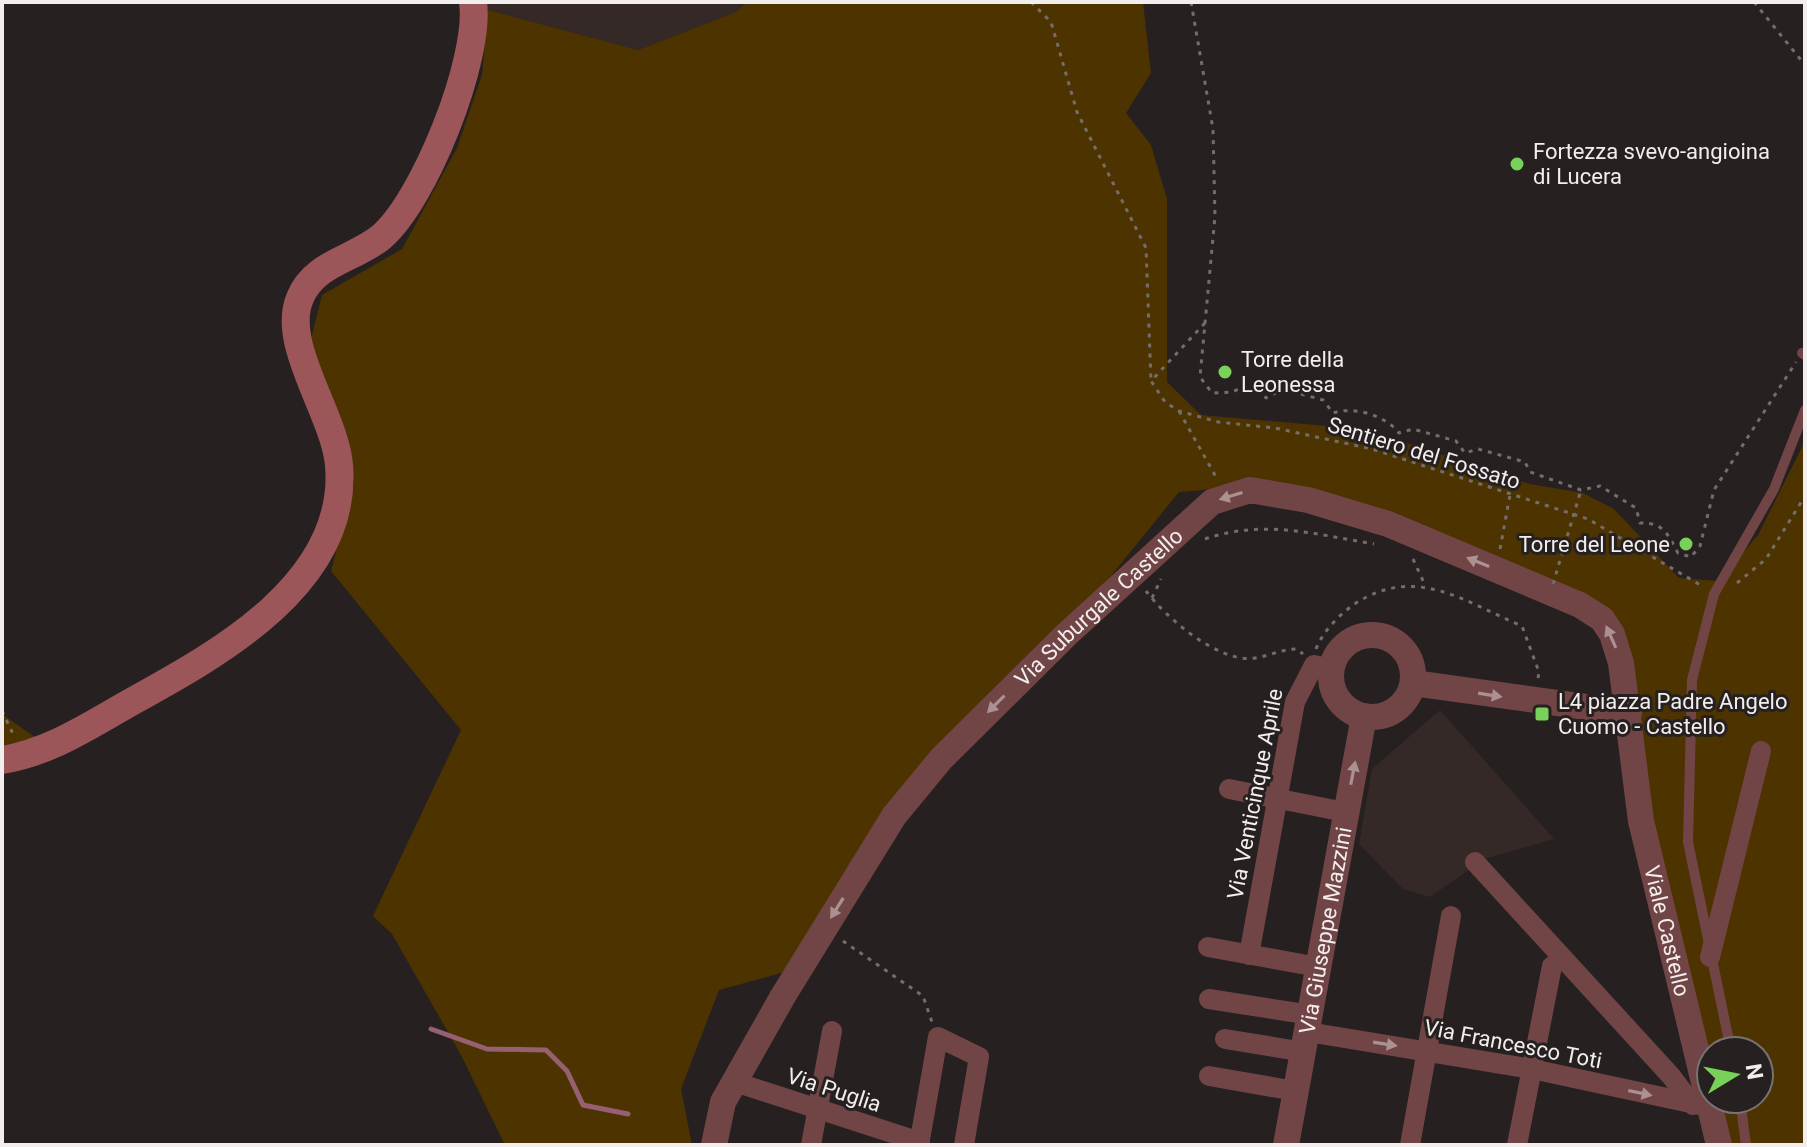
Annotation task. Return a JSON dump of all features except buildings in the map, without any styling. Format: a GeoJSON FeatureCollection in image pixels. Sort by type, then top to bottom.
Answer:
{"type":"FeatureCollection","features":[{"type":"Feature","properties":{"kind":"main road"},"geometry":{"type":"LineString","coordinates":[[2,760],[55,745],[223,648],[278,601],[320,550],[337,507],[338,458],[328,416],[302,354],[296,329],[297,307],[304,289],[319,273],[380,239],[410,204],[466,68],[474,35],[473,2]]}},
{"type":"Feature","properties":{"kind":"street","name":"Via Suburgale Castello"},"geometry":{"type":"LineString","coordinates":[[714,1145],[723,1102],[894,816],[941,759],[1066,635],[1212,502],[1250,490],[1335,508],[1388,524],[1592,610],[1612,634],[1621,663],[1629,713]]}},
{"type":"Feature","properties":{"kind":"street"},"geometry":{"type":"LineString","coordinates":[[1366,635],[1379,635],[1391,639],[1409,658],[1413,683],[1401,706],[1377,717],[1364,716],[1349,710],[1338,699],[1323,667],[1343,646],[1366,635]]}},
{"type":"Feature","properties":{"kind":"street","name":"Via Venticinque Aprile"},"geometry":{"type":"LineString","coordinates":[[1249,955],[1295,702],[1323,667]]}},
{"type":"Feature","properties":{"kind":"street"},"geometry":{"type":"LineString","coordinates":[[1413,683],[1629,713]]}},
{"type":"Feature","properties":{"kind":"street","name":"Viale Castello"},"geometry":{"type":"LineString","coordinates":[[1629,713],[1641,821],[1695,1078]]}},
{"type":"Feature","properties":{"kind":"street","name":"Via Giuseppe Mazzini"},"geometry":{"type":"LineString","coordinates":[[1286,1145],[1364,716]]}},
{"type":"Feature","properties":{"kind":"street"},"geometry":{"type":"LineString","coordinates":[[1710,957],[1761,751]]}},
{"type":"Feature","properties":{"kind":"street"},"geometry":{"type":"LineString","coordinates":[[1229,789],[1345,812]]}},
{"type":"Feature","properties":{"kind":"street"},"geometry":{"type":"LineString","coordinates":[[1475,862],[1695,1100]]}},
{"type":"Feature","properties":{"kind":"street"},"geometry":{"type":"LineString","coordinates":[[1525,902],[1681,1068],[1695,1095]]}},
{"type":"Feature","properties":{"kind":"street"},"geometry":{"type":"LineString","coordinates":[[1410,1145],[1451,916]]}},
{"type":"Feature","properties":{"kind":"street"},"geometry":{"type":"LineString","coordinates":[[1208,947],[1318,967]]}},
{"type":"Feature","properties":{"kind":"street"},"geometry":{"type":"LineString","coordinates":[[1517,1145],[1552,966]]}},
{"type":"Feature","properties":{"kind":"street"},"geometry":{"type":"LineString","coordinates":[[1209,999],[1307,1033]]}},
{"type":"Feature","properties":{"kind":"street"},"geometry":{"type":"LineString","coordinates":[[811,1145],[832,1031]]}},
{"type":"Feature","properties":{"kind":"street"},"geometry":{"type":"LineString","coordinates":[[1225,1039],[1307,1033]]}},
{"type":"Feature","properties":{"kind":"street","name":"Via Francesco Toti"},"geometry":{"type":"LineString","coordinates":[[1307,1033],[1532,1069],[1695,1105]]}},
{"type":"Feature","properties":{"kind":"street"},"geometry":{"type":"LineString","coordinates":[[920,1144],[938,1037],[979,1057],[964,1145]]}},
{"type":"Feature","properties":{"kind":"street"},"geometry":{"type":"LineString","coordinates":[[1209,1076],[1295,1091]]}},
{"type":"Feature","properties":{"kind":"street","name":"Via Puglia"},"geometry":{"type":"LineString","coordinates":[[735,1082],[920,1144]]}},
{"type":"Feature","properties":{"kind":"street","name":"Viale Castello"},"geometry":{"type":"LineString","coordinates":[[1705,1115],[1719,1145]]}},
{"type":"Feature","properties":{"kind":"lane"},"geometry":{"type":"LineString","coordinates":[[1727,1035],[1688,842],[1692,680],[1714,594],[1774,489],[1805,410]]}},
{"type":"Feature","properties":{"kind":"lane"},"geometry":{"type":"LineString","coordinates":[[1742,1115],[1746,1145]]}},
{"type":"Feature","properties":{"kind":"path"},"geometry":{"type":"LineString","coordinates":[[1031,2],[1051,22],[1077,112],[1146,248],[1151,381],[1165,402],[1179,411],[1227,497]]}},
{"type":"Feature","properties":{"kind":"path"},"geometry":{"type":"LineString","coordinates":[[1191,2],[1213,129],[1215,216],[1200,377],[1212,393],[1232,392],[1255,382],[1266,398],[1283,389],[1323,400],[1333,413],[1347,408],[1391,422],[1399,433],[1413,429],[1456,441],[1465,453],[1478,449],[1525,462],[1530,472],[1581,490],[1600,486],[1636,508],[1640,523],[1653,523],[1667,531],[1678,553],[1691,557],[1700,546],[1714,490],[1803,354]]}},
{"type":"Feature","properties":{"kind":"path"},"geometry":{"type":"LineString","coordinates":[[1754,2],[1805,65]]}},
{"type":"Feature","properties":{"kind":"path"},"geometry":{"type":"LineString","coordinates":[[1151,381],[1206,322]]}},
{"type":"Feature","properties":{"kind":"path","name":"Sentiero del Fossato"},"geometry":{"type":"LineString","coordinates":[[1179,411],[1218,422],[1275,428],[1372,449],[1588,519],[1714,594]]}},
{"type":"Feature","properties":{"kind":"path"},"geometry":{"type":"LineString","coordinates":[[1553,584],[1581,490]]}},
{"type":"Feature","properties":{"kind":"path"},"geometry":{"type":"LineString","coordinates":[[1499,554],[1510,495]]}},
{"type":"Feature","properties":{"kind":"path"},"geometry":{"type":"LineString","coordinates":[[1714,594],[1745,579],[1766,559],[1805,496]]}},
{"type":"Feature","properties":{"kind":"path"},"geometry":{"type":"LineString","coordinates":[[1203,539],[1237,528],[1273,527],[1376,544]]}},
{"type":"Feature","properties":{"kind":"path"},"geometry":{"type":"LineString","coordinates":[[1412,556],[1425,585]]}},
{"type":"Feature","properties":{"kind":"path"},"geometry":{"type":"LineString","coordinates":[[1152,598],[1160,579],[1171,569]]}},
{"type":"Feature","properties":{"kind":"path"},"geometry":{"type":"LineString","coordinates":[[1134,574],[1152,598],[1223,654],[1255,658],[1279,649],[1297,649],[1323,667]]}},
{"type":"Feature","properties":{"kind":"path"},"geometry":{"type":"LineString","coordinates":[[1323,667],[1317,645],[1345,611],[1380,588],[1425,585],[1522,626],[1539,672],[1533,702]]}},
{"type":"Feature","properties":{"kind":"path"},"geometry":{"type":"LineString","coordinates":[[825,929],[923,996],[938,1037]]}},
{"type":"Feature","properties":{"kind":"shaded area"},"geometry":{"type":"Polygon","coordinates":[[[485,2],[747,2],[736,12],[638,50],[488,10],[485,2]]]}},
{"type":"Feature","properties":{"kind":"shaded area"},"geometry":{"type":"Polygon","coordinates":[[[747,2],[1143,2],[1151,73],[1126,113],[1151,145],[1167,199],[1167,382],[1201,415],[1327,426],[1401,441],[1530,484],[1583,493],[1614,509],[1679,578],[1719,581],[1758,535],[1805,441],[1805,1145],[1720,1145],[1713,1115],[1775,1115],[1775,1035],[1695,1035],[1695,1041],[1624,661],[1594,609],[1250,486],[1179,492],[1093,598],[897,798],[810,965],[719,990],[681,1089],[692,1145],[505,1145],[461,1055],[392,934],[373,916],[461,730],[331,571],[354,483],[343,424],[310,343],[322,295],[402,249],[457,148],[482,75],[488,10],[638,50],[736,12],[747,2]]]}},
{"type":"Feature","properties":{"kind":"shaded area"},"geometry":{"type":"Polygon","coordinates":[[[1440,710],[1554,839],[1484,859],[1430,897],[1403,889],[1359,844],[1372,769],[1440,710]]]}},
{"type":"Feature","properties":{"kind":"shaded area"},"geometry":{"type":"Polygon","coordinates":[[[2,714],[36,738],[2,746],[2,714]]]}},
{"type":"Feature","properties":{"kind":"waterway"},"geometry":{"type":"LineString","coordinates":[[431,1029],[487,1049],[546,1050],[567,1071],[583,1105],[628,1114]]}},
{"type":"Feature","properties":{"kind":"place","name":"Fortezza svevo-angioina di Lucera"},"geometry":{"type":"Point","coordinates":[1517,164]}},
{"type":"Feature","properties":{"kind":"place","name":"Torre della Leonessa"},"geometry":{"type":"Point","coordinates":[1225,372]}},
{"type":"Feature","properties":{"kind":"place","name":"Torre del Leone"},"geometry":{"type":"Point","coordinates":[1686,544]}},
{"type":"Feature","properties":{"kind":"place","name":"L4 piazza Padre Angelo Cuomo - Castello"},"geometry":{"type":"Point","coordinates":[1542,714]}}]}
